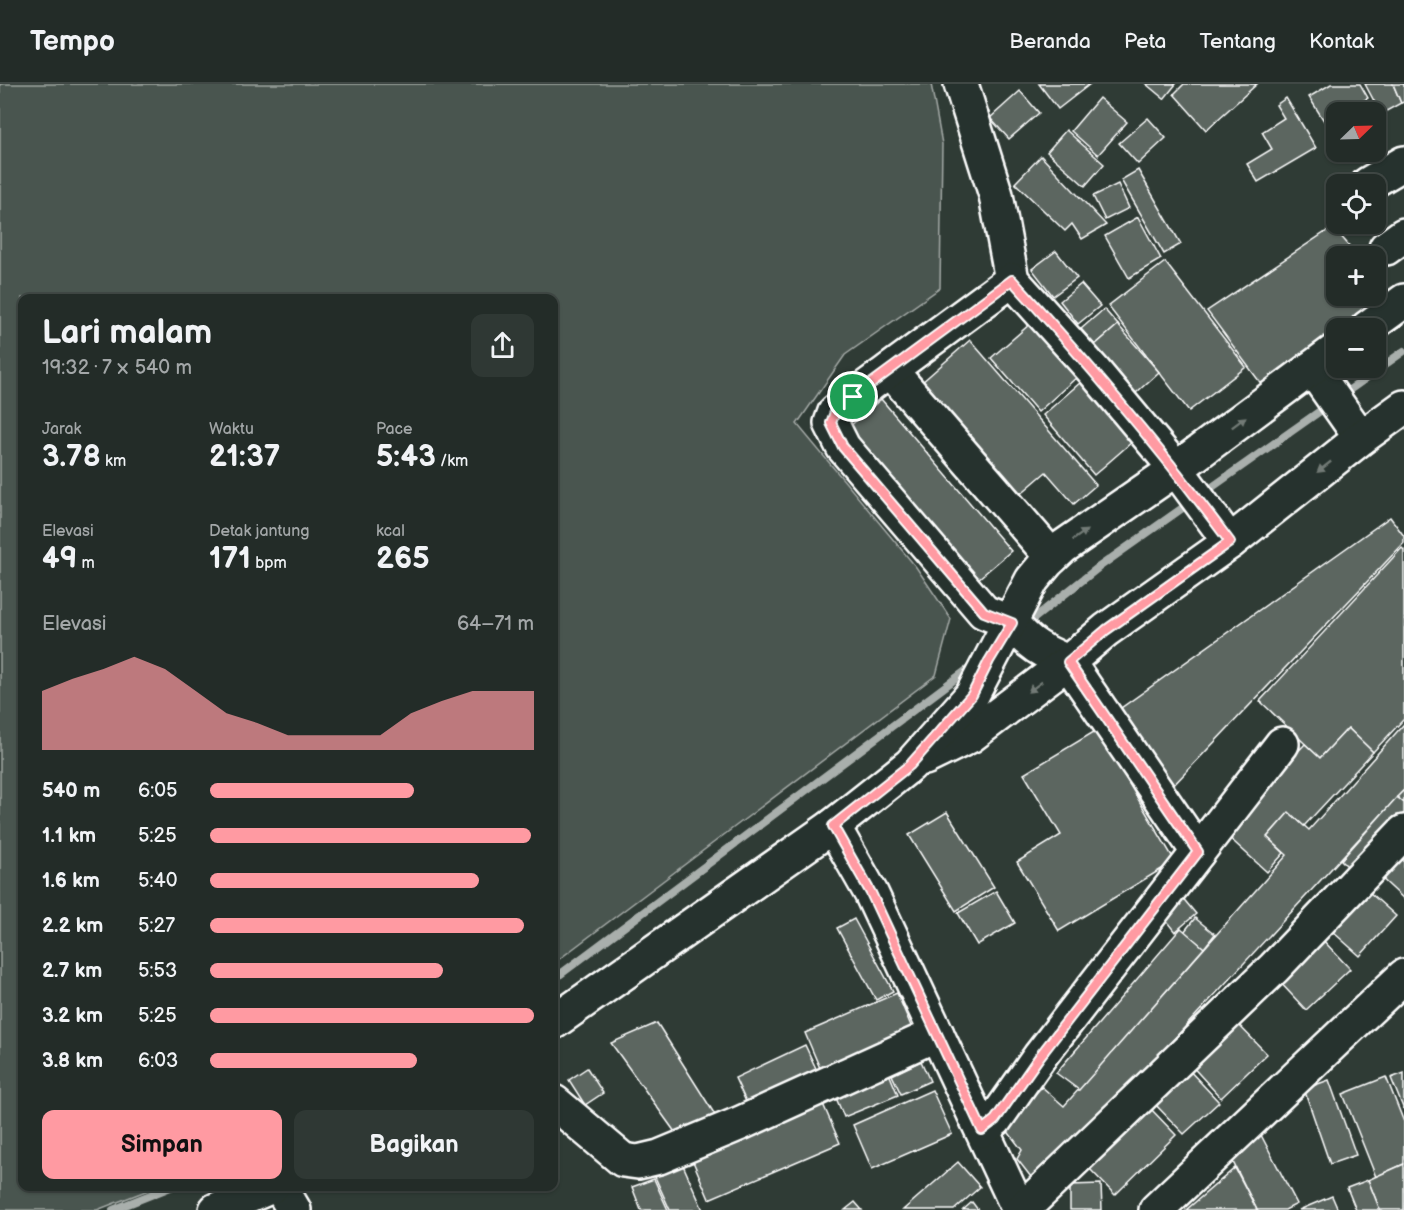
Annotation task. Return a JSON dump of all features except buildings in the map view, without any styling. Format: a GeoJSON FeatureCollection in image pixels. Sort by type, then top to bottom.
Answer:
{"type":"FeatureCollection","features":[{"type":"Feature","properties":{"kind":"street"},"geometry":{"type":"LineString","coordinates":[[961,84],[996,195],[1012,280],[1094,370],[1176,469],[1230,542]]}},
{"type":"Feature","properties":{"kind":"street"},"geometry":{"type":"LineString","coordinates":[[1385,174],[1404,163]]}},
{"type":"Feature","properties":{"kind":"street"},"geometry":{"type":"LineString","coordinates":[[1012,280],[835,412],[831,423],[843,447],[984,612],[1012,623],[1024,638],[1045,653],[1068,662],[1198,852]]}},
{"type":"Feature","properties":{"kind":"street"},"geometry":{"type":"LineString","coordinates":[[1381,318],[1404,301]]}},
{"type":"Feature","properties":{"kind":"street"},"geometry":{"type":"LineString","coordinates":[[558,1019],[833,826],[910,765],[972,695],[1012,623],[1032,580],[1052,557],[1176,469],[1324,359],[1361,438]]}},
{"type":"Feature","properties":{"kind":"street"},"geometry":{"type":"LineString","coordinates":[[890,370],[1052,557]]}},
{"type":"Feature","properties":{"kind":"street"},"geometry":{"type":"LineString","coordinates":[[910,765],[970,736],[1068,662],[1106,630],[1230,542],[1361,438],[1404,407]]}},
{"type":"Feature","properties":{"kind":"street"},"geometry":{"type":"LineString","coordinates":[[982,1130],[995,1120],[1040,1056],[1282,744]]}},
{"type":"Feature","properties":{"kind":"street"},"geometry":{"type":"LineString","coordinates":[[833,826],[871,893],[1021,1210],[1274,968],[1404,832]]}},
{"type":"Feature","properties":{"kind":"street"},"geometry":{"type":"LineString","coordinates":[[1156,1210],[1404,976]]}},
{"type":"Feature","properties":{"kind":"street"},"geometry":{"type":"LineString","coordinates":[[558,1105],[623,1160],[638,1162],[659,1157],[741,1123],[937,1034]]}},
{"type":"Feature","properties":{"kind":"street"},"geometry":{"type":"LineString","coordinates":[[216,1210],[260,1191]]}},
{"type":"Feature","properties":{"kind":"street"},"geometry":{"type":"LineString","coordinates":[[283,1191],[294,1210]]}},
{"type":"Feature","properties":{"kind":"shaded area"},"geometry":{"type":"Polygon","coordinates":[[[0,84],[931,84],[942,144],[940,288],[845,355],[797,424],[916,567],[951,619],[936,675],[558,960],[558,294],[18,294],[18,1191],[146,1191],[97,1210],[0,1210],[0,84]]]}},
{"type":"Feature","properties":{"kind":"waterway"},"geometry":{"type":"LineString","coordinates":[[1341,396],[1404,351]]}},
{"type":"Feature","properties":{"kind":"waterway"},"geometry":{"type":"LineString","coordinates":[[1201,495],[1330,404]]}},
{"type":"Feature","properties":{"kind":"waterway"},"geometry":{"type":"LineString","coordinates":[[1023,627],[1099,567],[1191,502]]}},
{"type":"Feature","properties":{"kind":"waterway"},"geometry":{"type":"LineString","coordinates":[[558,976],[975,664]]}},
{"type":"Feature","properties":{"kind":"waterway"},"geometry":{"type":"LineString","coordinates":[[113,1210],[160,1191]]}},
{"type":"Feature","properties":{"kind":"route"},"geometry":{"type":"LineString","coordinates":[[1012,280],[1094,370],[1176,469],[1230,542],[1106,630],[1068,662],[1198,852],[1040,1056],[995,1120],[982,1130],[871,893],[833,826],[910,765],[972,695],[1012,623],[984,612],[843,447],[831,423],[835,412],[853,397],[1012,280]]}}]}
